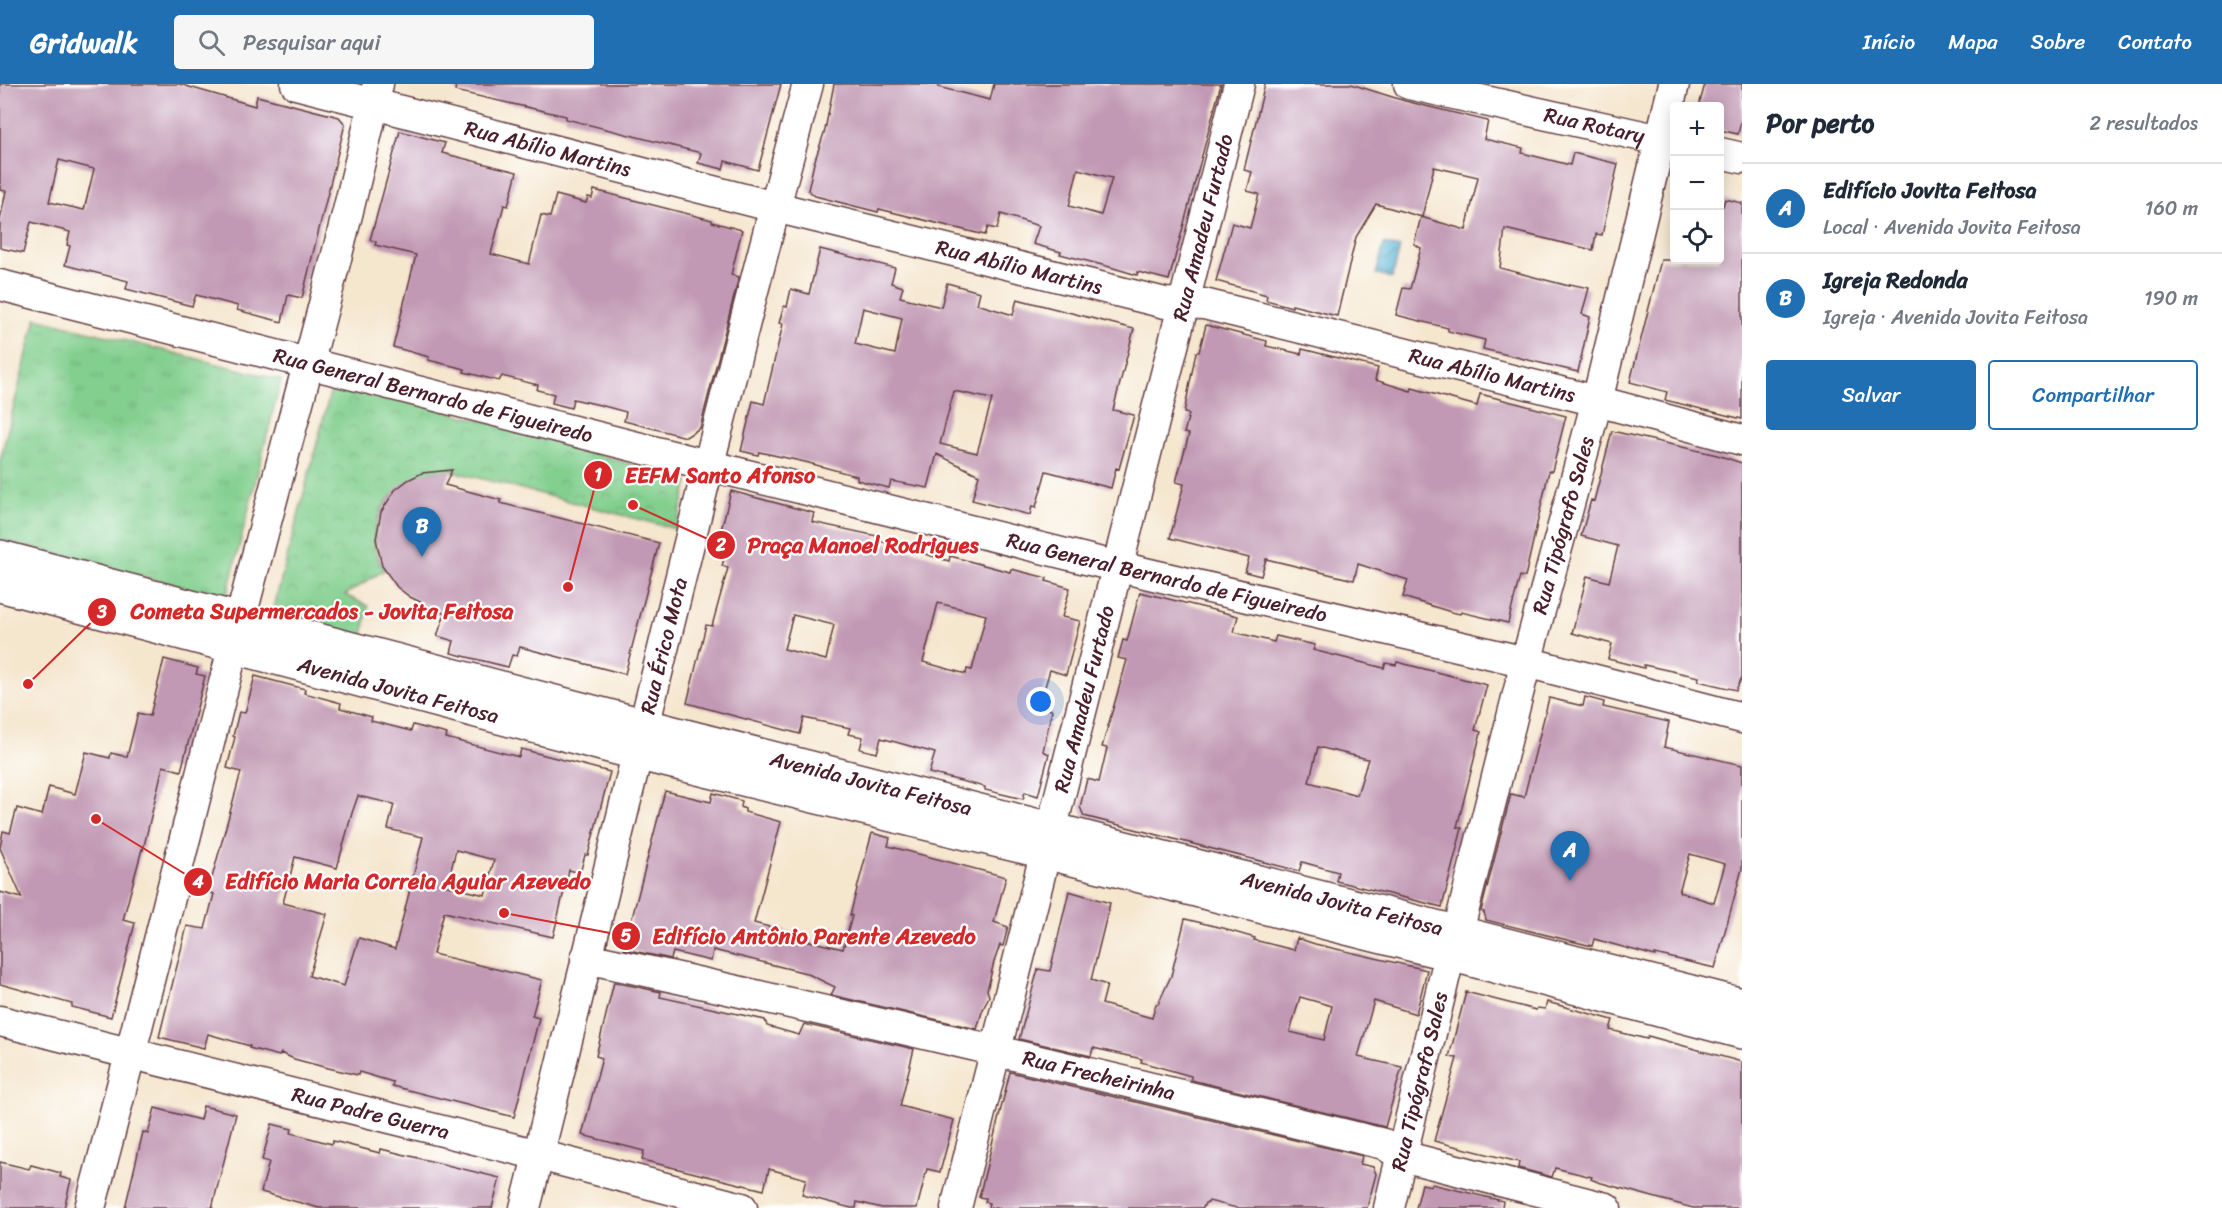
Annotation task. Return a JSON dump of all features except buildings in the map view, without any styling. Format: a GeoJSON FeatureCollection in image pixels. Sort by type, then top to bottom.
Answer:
{"type":"FeatureCollection","features":[{"type":"Feature","properties":{"kind":"main road","name":"Avenida Jovita Feitosa"},"geometry":{"type":"LineString","coordinates":[[0,557],[237,634]]}},
{"type":"Feature","properties":{"kind":"main road","name":"Avenida Jovita Feitosa"},"geometry":{"type":"LineString","coordinates":[[0,585],[237,634],[640,739],[1454,943],[1742,1005]]}},
{"type":"Feature","properties":{"kind":"main road","name":"Avenida Jovita Feitosa"},"geometry":{"type":"LineString","coordinates":[[1454,943],[1742,1032]]}},
{"type":"Feature","properties":{"kind":"street","name":"Rua Abílio Martins"},"geometry":{"type":"LineString","coordinates":[[296,84],[376,94],[775,207],[1166,303],[1203,304],[1597,401],[1742,440]]}},
{"type":"Feature","properties":{"kind":"street","name":"Rua Érico Mota"},"geometry":{"type":"LineString","coordinates":[[525,1208],[640,739],[808,84]]}},
{"type":"Feature","properties":{"kind":"street","name":"Rua Amadeu Furtado"},"geometry":{"type":"LineString","coordinates":[[956,1208],[1239,84]]}},
{"type":"Feature","properties":{"kind":"street","name":"Rua Rotary"},"geometry":{"type":"LineString","coordinates":[[1409,84],[1667,142]]}},
{"type":"Feature","properties":{"kind":"street","name":"Rua Tipógrafo Sales"},"geometry":{"type":"LineString","coordinates":[[1389,1208],[1526,662],[1667,142],[1674,84]]}},
{"type":"Feature","properties":{"kind":"street"},"geometry":{"type":"LineString","coordinates":[[90,1208],[237,634],[309,364],[376,94]]}},
{"type":"Feature","properties":{"kind":"street"},"geometry":{"type":"LineString","coordinates":[[1724,154],[1742,158]]}},
{"type":"Feature","properties":{"kind":"street","name":"Rua General Bernardo de Figueiredo"},"geometry":{"type":"LineString","coordinates":[[0,285],[709,465],[1117,566],[1526,662],[1742,718]]}},
{"type":"Feature","properties":{"kind":"street","name":"Rua Frecheirinha"},"geometry":{"type":"LineString","coordinates":[[586,958],[750,993],[1384,1144],[1402,1156],[1606,1208]]}},
{"type":"Feature","properties":{"kind":"street","name":"Rua Padre Guerra"},"geometry":{"type":"LineString","coordinates":[[0,1021],[742,1208]]}},
{"type":"Feature","properties":{"kind":"green space"},"geometry":{"type":"Polygon","coordinates":[[[36,318],[281,380],[227,595],[218,596],[0,540],[0,461],[36,318]]]}},
{"type":"Feature","properties":{"kind":"green space"},"geometry":{"type":"Polygon","coordinates":[[[333,382],[530,433],[688,482],[676,529],[452,471],[433,472],[415,478],[387,501],[379,517],[375,534],[376,552],[384,570],[345,595],[368,606],[363,636],[278,615],[274,607],[333,382]]]}},
{"type":"Feature","properties":{"kind":"water"},"geometry":{"type":"Polygon","coordinates":[[[1384,244],[1400,248],[1392,278],[1376,274],[1384,244]]]}},
{"type":"Feature","properties":{"kind":"place","name":"Praça Manoel Rodrigues"},"geometry":{"type":"Point","coordinates":[633,505]}},
{"type":"Feature","properties":{"kind":"place","name":"Igreja Redonda"},"geometry":{"type":"Point","coordinates":[422,557]}},
{"type":"Feature","properties":{"kind":"place","name":"EEFM Santo Afonso"},"geometry":{"type":"Point","coordinates":[568,587]}},
{"type":"Feature","properties":{"kind":"place","name":"Cometa Supermercados - Jovita Feitosa"},"geometry":{"type":"Point","coordinates":[28,684]}},
{"type":"Feature","properties":{"kind":"place","name":"Edifício Maria Correia Aguiar Azevedo"},"geometry":{"type":"Point","coordinates":[96,819]}},
{"type":"Feature","properties":{"kind":"place","name":"Edifício Jovita Feitosa"},"geometry":{"type":"Point","coordinates":[1570,881]}},
{"type":"Feature","properties":{"kind":"place","name":"Edifício Antônio Parente Azevedo"},"geometry":{"type":"Point","coordinates":[504,913]}}]}
